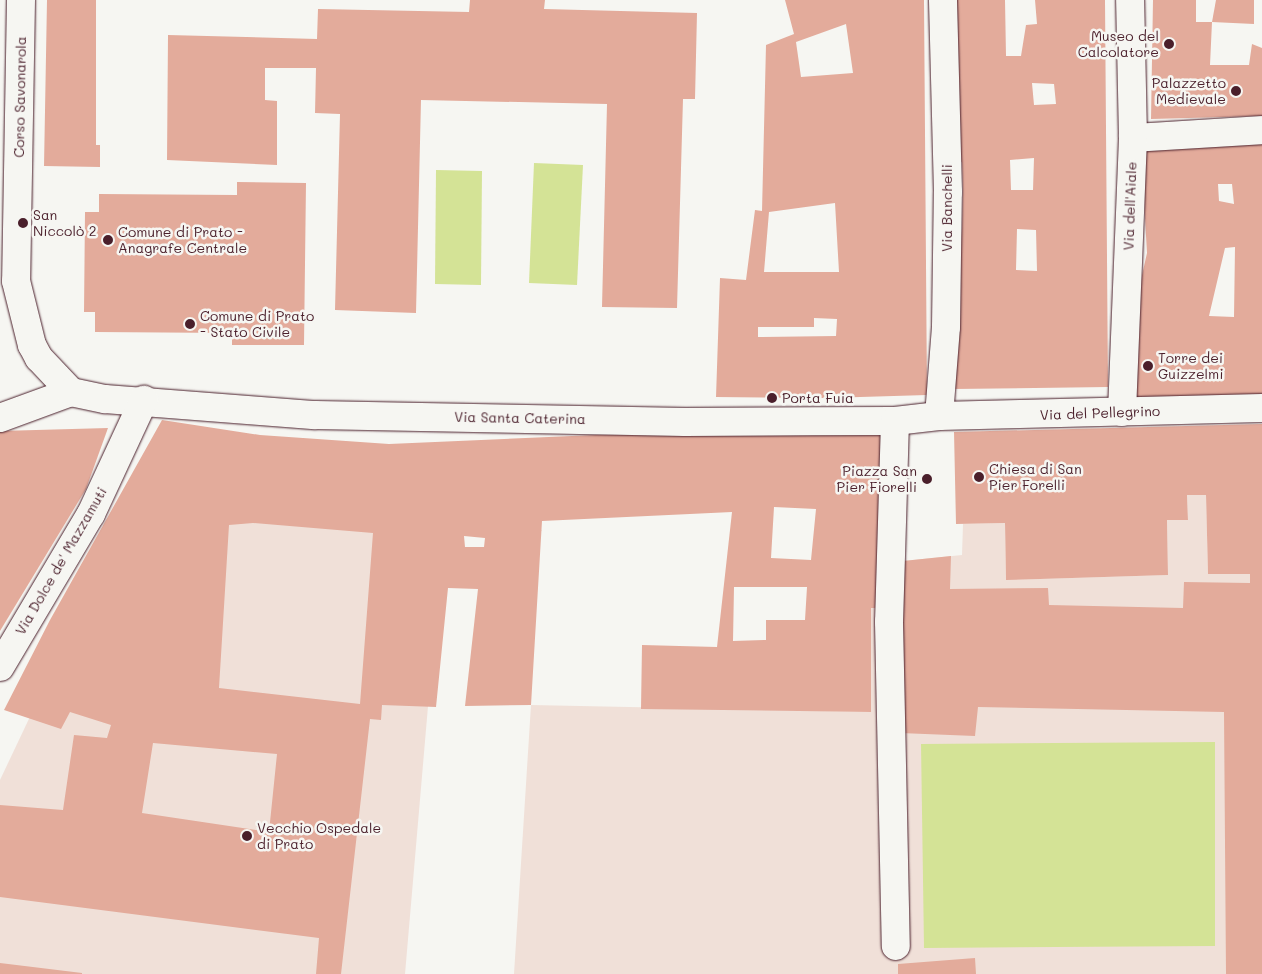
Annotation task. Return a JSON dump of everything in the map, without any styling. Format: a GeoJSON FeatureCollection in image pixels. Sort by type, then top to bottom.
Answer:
{"type":"FeatureCollection","features":[{"type":"Feature","properties":{"kind":"street","name":"Corso Savonarola"},"geometry":{"type":"LineString","coordinates":[[21,0],[12,207],[16,281],[26,327],[39,358],[70,392]]}},
{"type":"Feature","properties":{"kind":"street","name":"Via Banchelli"},"geometry":{"type":"LineString","coordinates":[[939,416],[946,327],[943,0]]}},
{"type":"Feature","properties":{"kind":"street","name":"Via dell'Aiale"},"geometry":{"type":"LineString","coordinates":[[1122,412],[1133,138],[1130,0]]}},
{"type":"Feature","properties":{"kind":"street"},"geometry":{"type":"LineString","coordinates":[[1133,138],[1262,130]]}},
{"type":"Feature","properties":{"kind":"street"},"geometry":{"type":"LineString","coordinates":[[0,418],[70,392]]}},
{"type":"Feature","properties":{"kind":"street","name":"Via Santa Caterina"},"geometry":{"type":"LineString","coordinates":[[70,392],[105,399],[144,400],[315,415],[685,422],[895,421]]}},
{"type":"Feature","properties":{"kind":"street","name":"Via Dolce de' Mazzamuti"},"geometry":{"type":"LineString","coordinates":[[0,667],[91,514],[144,400]]}},
{"type":"Feature","properties":{"kind":"street","name":"Via del Pellegrino"},"geometry":{"type":"LineString","coordinates":[[939,416],[1262,408]]}},
{"type":"Feature","properties":{"kind":"street"},"geometry":{"type":"LineString","coordinates":[[896,946],[889,622],[895,421],[939,416]]}},
{"type":"Feature","properties":{"kind":"shaded area"},"geometry":{"type":"Polygon","coordinates":[[[165,432],[450,450],[405,974],[0,974],[0,780],[165,432]]]}},
{"type":"Feature","properties":{"kind":"shaded area"},"geometry":{"type":"Polygon","coordinates":[[[1187,495],[1206,495],[1208,574],[1250,574],[1262,974],[514,974],[531,705],[871,712],[871,608],[903,561],[962,555],[963,524],[1005,523],[1006,580],[1168,575],[1167,520],[1188,520],[1187,495]]]}},
{"type":"Feature","properties":{"kind":"green space"},"geometry":{"type":"Polygon","coordinates":[[[534,163],[583,165],[577,285],[529,283],[534,163]]]}},
{"type":"Feature","properties":{"kind":"green space"},"geometry":{"type":"Polygon","coordinates":[[[436,170],[482,171],[481,285],[435,284],[436,170]]]}},
{"type":"Feature","properties":{"kind":"green space"},"geometry":{"type":"Polygon","coordinates":[[[1215,742],[1215,946],[924,948],[921,744],[1215,742]]]}},
{"type":"Feature","properties":{"kind":"building"},"geometry":{"type":"Polygon","coordinates":[[[47,0],[96,0],[96,145],[100,145],[100,167],[44,166],[47,0]]]}},
{"type":"Feature","properties":{"kind":"building"},"geometry":{"type":"Polygon","coordinates":[[[470,0],[545,0],[544,9],[697,13],[695,99],[683,99],[677,308],[602,307],[607,104],[421,100],[416,313],[335,310],[340,114],[315,113],[316,68],[265,68],[265,100],[277,101],[277,165],[167,160],[168,35],[317,39],[318,9],[469,12],[470,0]]]}},
{"type":"Feature","properties":{"kind":"building"},"geometry":{"type":"Polygon","coordinates":[[[785,0],[924,0],[927,395],[827,398],[716,397],[720,278],[746,280],[755,210],[762,211],[766,45],[794,34],[785,0]],[[846,24],[796,42],[801,77],[853,73],[846,24]],[[835,203],[769,212],[764,272],[839,272],[835,203]],[[814,318],[814,327],[758,327],[758,337],[836,336],[837,319],[814,318]]]}},
{"type":"Feature","properties":{"kind":"building"},"geometry":{"type":"Polygon","coordinates":[[[956,0],[1005,0],[1006,56],[1021,56],[1026,25],[1037,24],[1035,0],[1105,0],[1108,387],[953,389],[957,262],[962,229],[963,189],[962,162],[955,163],[956,0]],[[1032,83],[1034,105],[1056,104],[1054,84],[1032,83]],[[1034,158],[1010,160],[1011,190],[1033,190],[1034,158]],[[1017,229],[1016,270],[1037,271],[1036,230],[1017,229]]]}},
{"type":"Feature","properties":{"kind":"building"},"geometry":{"type":"Polygon","coordinates":[[[1153,0],[1196,0],[1196,22],[1212,22],[1210,65],[1249,65],[1252,44],[1262,48],[1262,116],[1151,119],[1153,0]]]}},
{"type":"Feature","properties":{"kind":"building"},"geometry":{"type":"Polygon","coordinates":[[[1216,0],[1254,0],[1254,24],[1212,22],[1216,0]]]}},
{"type":"Feature","properties":{"kind":"building"},"geometry":{"type":"Polygon","coordinates":[[[1262,140],[1262,398],[1128,403],[1130,329],[1147,253],[1141,148],[1262,140]],[[1218,184],[1219,201],[1234,204],[1232,184],[1218,184]],[[1235,247],[1225,248],[1209,316],[1234,317],[1235,247]]]}},
{"type":"Feature","properties":{"kind":"building"},"geometry":{"type":"Polygon","coordinates":[[[237,182],[306,183],[304,345],[232,345],[232,333],[95,332],[95,312],[84,312],[85,212],[99,212],[99,194],[237,195],[237,182]]]}},
{"type":"Feature","properties":{"kind":"building"},"geometry":{"type":"Polygon","coordinates":[[[162,420],[260,435],[389,444],[735,429],[888,430],[884,608],[871,608],[871,712],[641,709],[642,645],[717,647],[732,512],[542,521],[531,705],[465,706],[478,589],[448,588],[436,707],[382,705],[381,720],[370,719],[341,974],[316,974],[319,938],[0,897],[0,805],[63,810],[74,735],[107,738],[111,725],[70,712],[61,729],[4,710],[50,620],[162,420]],[[774,507],[771,558],[811,560],[816,509],[774,507]],[[253,523],[229,525],[219,688],[360,704],[373,533],[253,523]],[[464,536],[465,547],[484,547],[485,538],[464,536]],[[734,587],[733,641],[766,640],[766,620],[805,620],[807,587],[734,587]],[[153,743],[142,813],[269,832],[277,754],[153,743]]]}},
{"type":"Feature","properties":{"kind":"building"},"geometry":{"type":"Polygon","coordinates":[[[1262,424],[1262,974],[1226,974],[1224,712],[978,707],[975,736],[900,733],[903,561],[951,556],[950,589],[1048,588],[1049,605],[1183,608],[1184,582],[1250,583],[1250,574],[1208,574],[1206,495],[1187,495],[1188,520],[1167,520],[1168,575],[1006,580],[1005,523],[956,524],[954,432],[1262,424]]]}},
{"type":"Feature","properties":{"kind":"building"},"geometry":{"type":"Polygon","coordinates":[[[108,428],[86,489],[0,631],[0,431],[108,428]]]}},
{"type":"Feature","properties":{"kind":"building"},"geometry":{"type":"Polygon","coordinates":[[[975,958],[976,974],[898,974],[898,964],[975,958]]]}},
{"type":"Feature","properties":{"kind":"building"},"geometry":{"type":"Polygon","coordinates":[[[0,963],[82,973],[82,974],[0,974],[0,963]]]}},
{"type":"Feature","properties":{"kind":"place","name":"Museo del Calcolatore"},"geometry":{"type":"Point","coordinates":[1169,44]}},
{"type":"Feature","properties":{"kind":"place","name":"Palazzetto Medievale"},"geometry":{"type":"Point","coordinates":[1236,91]}},
{"type":"Feature","properties":{"kind":"place","name":"San Niccolò 2"},"geometry":{"type":"Point","coordinates":[23,223]}},
{"type":"Feature","properties":{"kind":"place","name":"Comune di Prato - Anagrafe Centrale"},"geometry":{"type":"Point","coordinates":[108,240]}},
{"type":"Feature","properties":{"kind":"place","name":"Comune di Prato - Stato Civile"},"geometry":{"type":"Point","coordinates":[190,324]}},
{"type":"Feature","properties":{"kind":"place","name":"Torre dei Guizzelmi"},"geometry":{"type":"Point","coordinates":[1148,366]}},
{"type":"Feature","properties":{"kind":"place","name":"Porta Fuia"},"geometry":{"type":"Point","coordinates":[772,398]}},
{"type":"Feature","properties":{"kind":"place","name":"Chiesa di San Pier Forelli"},"geometry":{"type":"Point","coordinates":[979,477]}},
{"type":"Feature","properties":{"kind":"place","name":"Piazza San Pier Fiorelli"},"geometry":{"type":"Point","coordinates":[927,479]}},
{"type":"Feature","properties":{"kind":"place","name":"Vecchio Ospedale di Prato"},"geometry":{"type":"Point","coordinates":[247,836]}}]}
